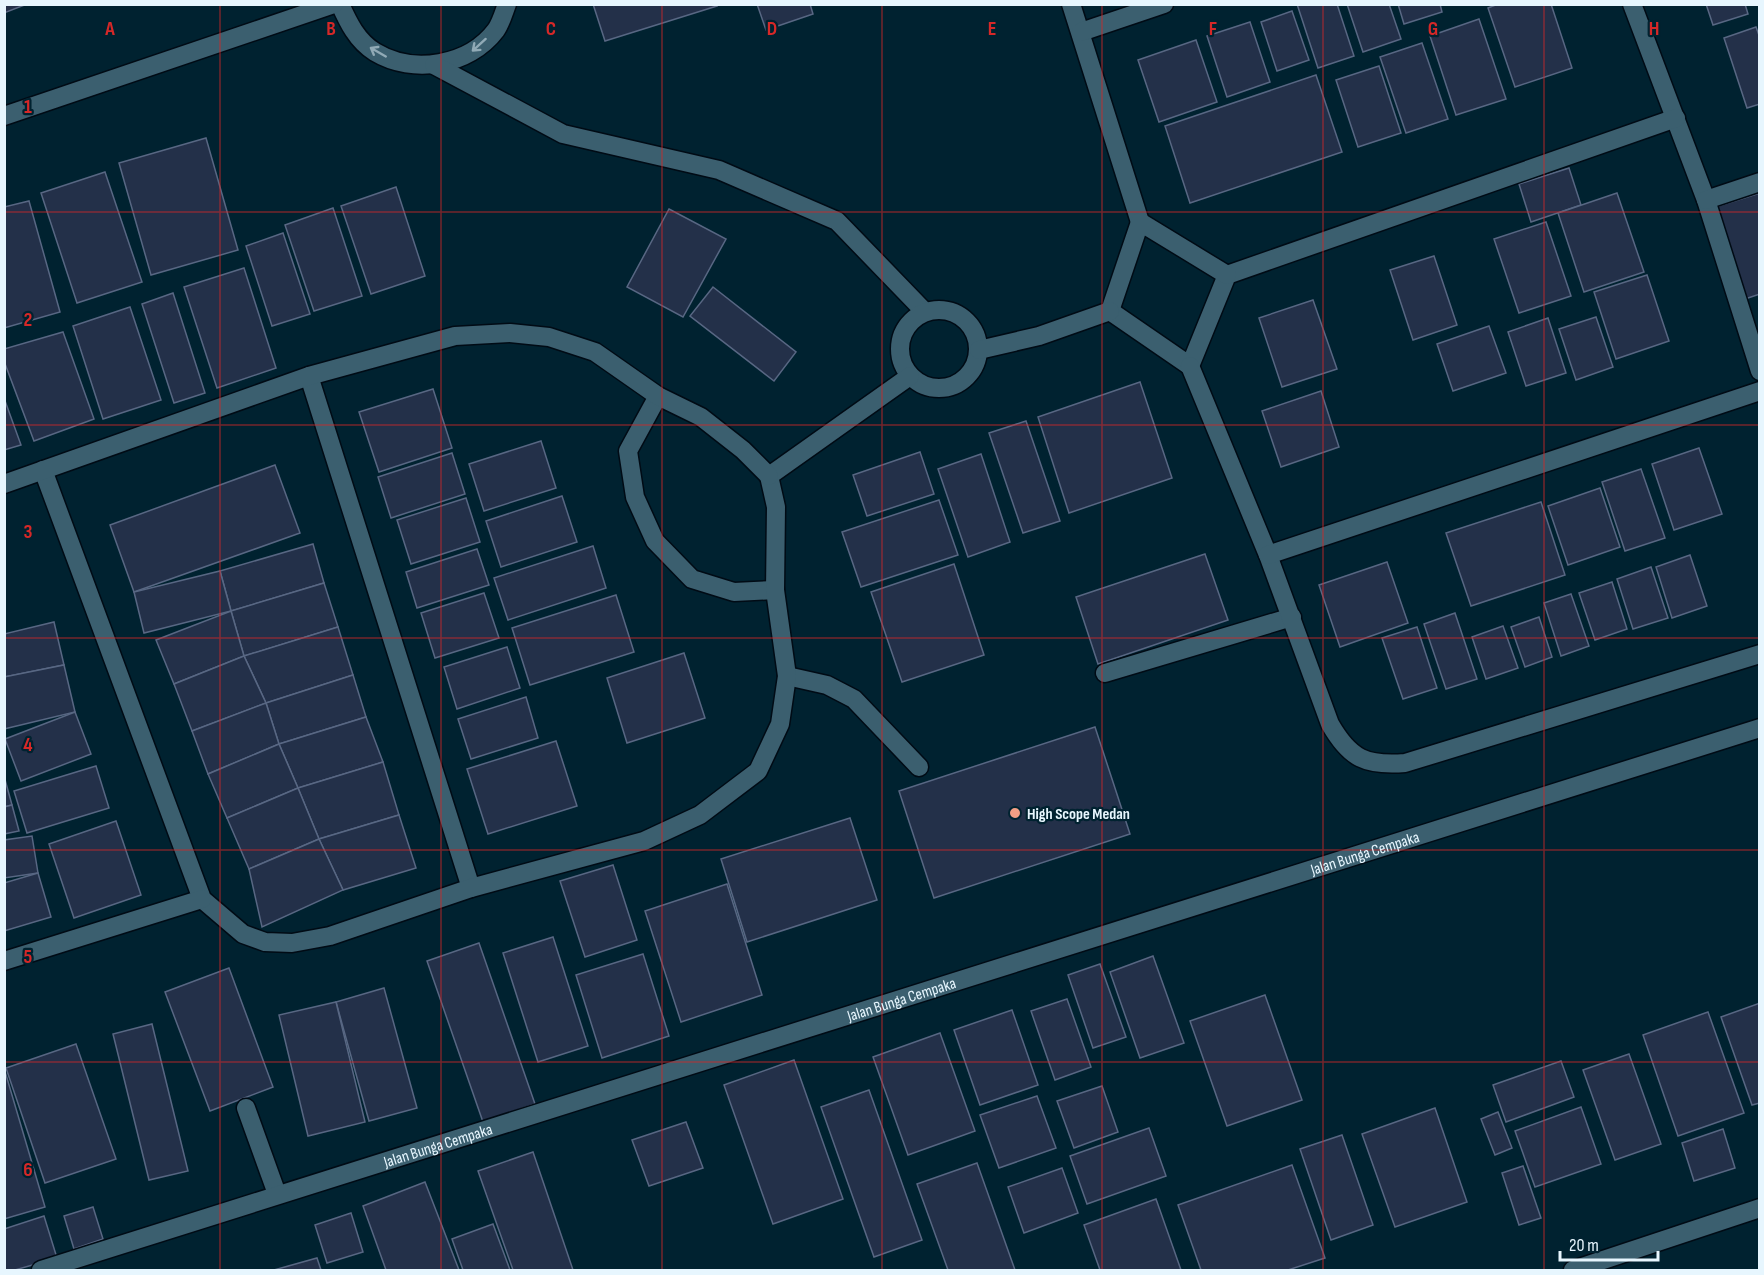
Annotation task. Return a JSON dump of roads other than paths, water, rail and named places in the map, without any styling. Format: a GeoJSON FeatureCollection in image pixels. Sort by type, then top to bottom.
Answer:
{"type":"FeatureCollection","features":[{"type":"Feature","properties":{"kind":"street"},"geometry":{"type":"LineString","coordinates":[[4,116],[334,4]]}},
{"type":"Feature","properties":{"kind":"street"},"geometry":{"type":"LineString","coordinates":[[340,4],[352,30],[374,52],[403,64],[434,65],[468,54],[495,30],[507,4]]}},
{"type":"Feature","properties":{"kind":"street"},"geometry":{"type":"LineString","coordinates":[[1071,4],[1140,222],[1110,311]]}},
{"type":"Feature","properties":{"kind":"street"},"geometry":{"type":"LineString","coordinates":[[1081,33],[1164,4]]}},
{"type":"Feature","properties":{"kind":"street"},"geometry":{"type":"LineString","coordinates":[[1632,4],[1706,200],[1760,371]]}},
{"type":"Feature","properties":{"kind":"street"},"geometry":{"type":"LineString","coordinates":[[434,65],[563,134],[719,170],[837,220],[924,311]]}},
{"type":"Feature","properties":{"kind":"street"},"geometry":{"type":"LineString","coordinates":[[1191,366],[1227,275],[1676,118]]}},
{"type":"Feature","properties":{"kind":"street"},"geometry":{"type":"LineString","coordinates":[[1706,200],[1760,182]]}},
{"type":"Feature","properties":{"kind":"street"},"geometry":{"type":"LineString","coordinates":[[1140,222],[1227,275]]}},
{"type":"Feature","properties":{"kind":"street"},"geometry":{"type":"LineString","coordinates":[[940,309],[956,312],[968,321],[976,334],[980,350],[976,364],[967,377],[954,386],[938,388],[923,385],[910,376],[902,363],[899,348],[903,333],[911,320],[924,311],[940,309]]}},
{"type":"Feature","properties":{"kind":"street"},"geometry":{"type":"LineString","coordinates":[[980,350],[1039,336],[1110,311]]}},
{"type":"Feature","properties":{"kind":"street"},"geometry":{"type":"LineString","coordinates":[[1110,311],[1191,366],[1292,616],[1321,701],[1341,744],[1358,758],[1381,765],[1405,764],[1760,654]]}},
{"type":"Feature","properties":{"kind":"street"},"geometry":{"type":"LineString","coordinates":[[4,484],[43,470],[309,376],[455,336],[510,333],[549,337],[595,352],[658,396],[701,417],[743,450],[768,476],[776,507],[775,590],[787,676],[780,724],[758,771],[700,815],[644,841],[471,888],[330,936],[292,943],[265,942],[243,934],[202,899],[43,470]]}},
{"type":"Feature","properties":{"kind":"street"},"geometry":{"type":"LineString","coordinates":[[309,376],[471,888]]}},
{"type":"Feature","properties":{"kind":"street"},"geometry":{"type":"LineString","coordinates":[[768,476],[910,376]]}},
{"type":"Feature","properties":{"kind":"street"},"geometry":{"type":"LineString","coordinates":[[1268,555],[1760,391]]}},
{"type":"Feature","properties":{"kind":"street"},"geometry":{"type":"LineString","coordinates":[[658,396],[628,451],[635,497],[655,541],[692,579],[734,592],[775,590]]}},
{"type":"Feature","properties":{"kind":"street"},"geometry":{"type":"LineString","coordinates":[[1105,674],[1292,616]]}},
{"type":"Feature","properties":{"kind":"street"},"geometry":{"type":"LineString","coordinates":[[787,676],[827,685],[854,699],[919,767]]}},
{"type":"Feature","properties":{"kind":"street","name":"Jalan Bunga Cempaka"},"geometry":{"type":"LineString","coordinates":[[41,1270],[1760,728]]}},
{"type":"Feature","properties":{"kind":"street"},"geometry":{"type":"LineString","coordinates":[[4,961],[202,899]]}},
{"type":"Feature","properties":{"kind":"street"},"geometry":{"type":"LineString","coordinates":[[246,1108],[278,1194]]}},
{"type":"Feature","properties":{"kind":"street"},"geometry":{"type":"LineString","coordinates":[[1573,1270],[1760,1208]]}},
{"type":"Feature","properties":{"kind":"place","name":"High Scope Medan"},"geometry":{"type":"Point","coordinates":[1015,813]}}]}
